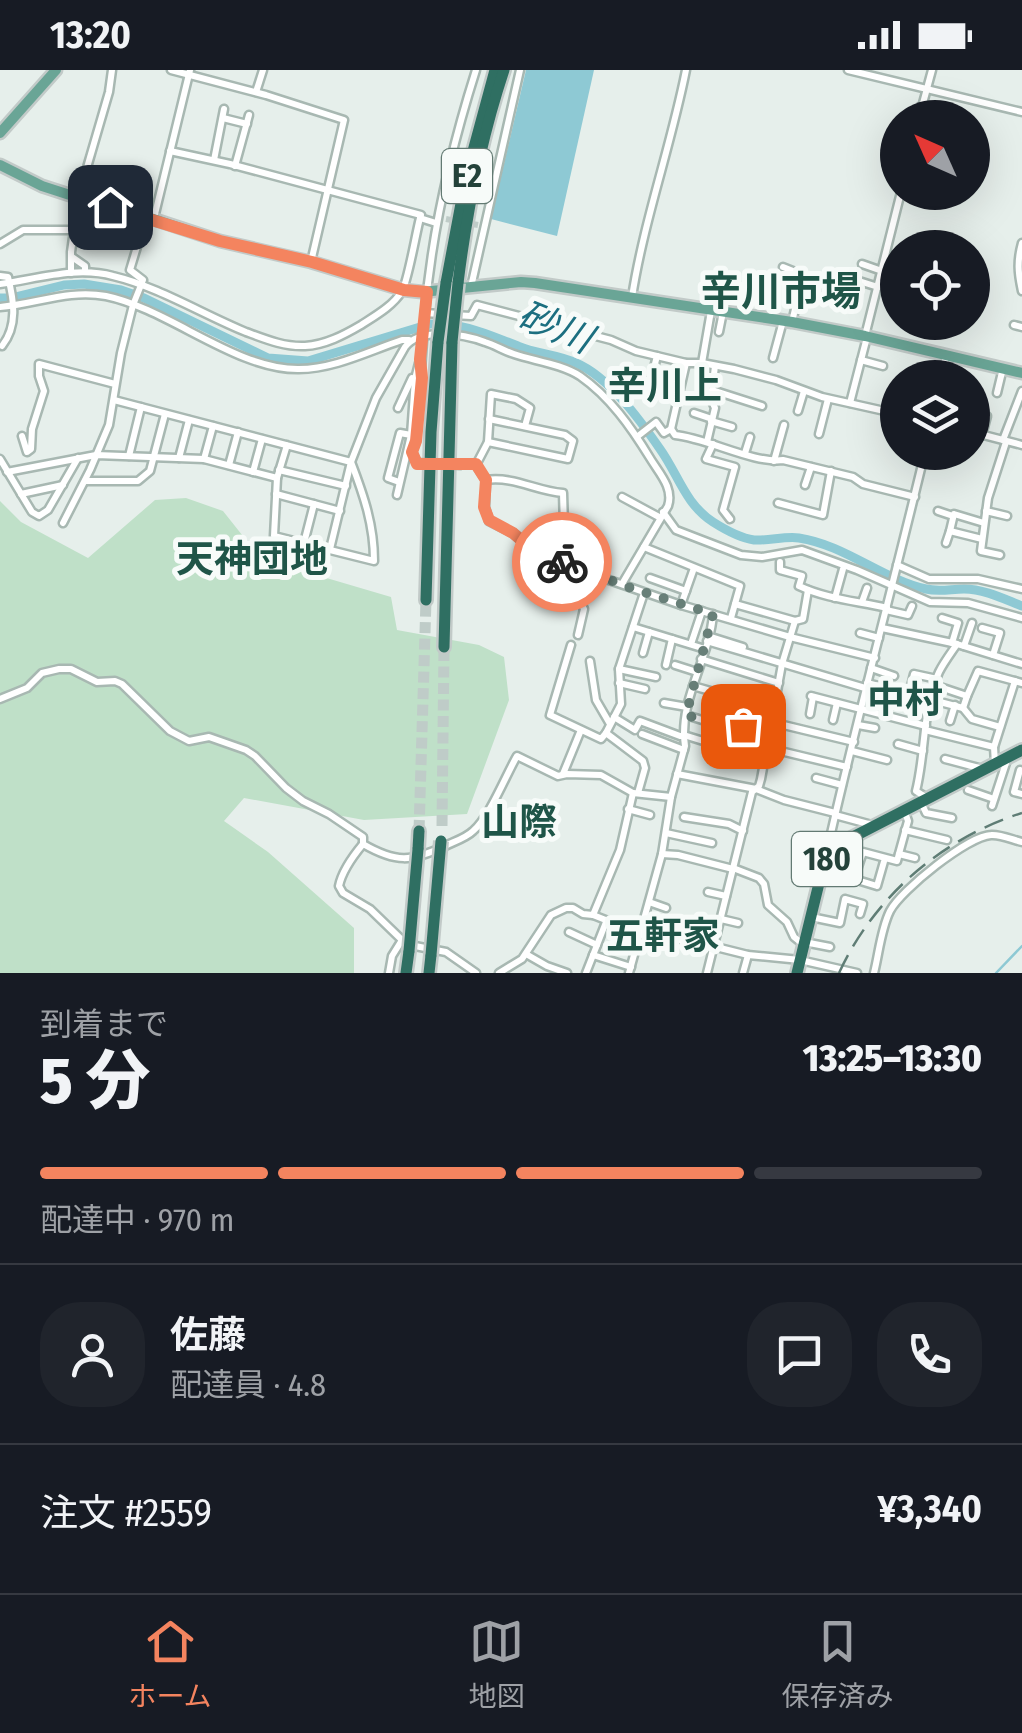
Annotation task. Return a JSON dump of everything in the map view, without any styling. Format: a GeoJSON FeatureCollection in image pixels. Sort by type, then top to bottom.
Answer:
{"type":"FeatureCollection","features":[{"type":"Feature","properties":{"kind":"highway","name":"E2"},"geometry":{"type":"LineString","coordinates":[[444,647],[452,342],[473,149],[495,70]]}},
{"type":"Feature","properties":{"kind":"highway","name":"E2"},"geometry":{"type":"LineString","coordinates":[[426,600],[438,342],[458,285],[475,180],[504,70]]}},
{"type":"Feature","properties":{"kind":"highway","name":"180"},"geometry":{"type":"LineString","coordinates":[[798,966],[821,874],[830,856],[843,843],[1022,750]]}},
{"type":"Feature","properties":{"kind":"highway"},"geometry":{"type":"LineString","coordinates":[[428,973],[442,826]]}},
{"type":"Feature","properties":{"kind":"highway"},"geometry":{"type":"LineString","coordinates":[[406,973],[419,831]]}},
{"type":"Feature","properties":{"kind":"main road"},"geometry":{"type":"LineString","coordinates":[[0,133],[56,70]]}},
{"type":"Feature","properties":{"kind":"main road"},"geometry":{"type":"LineString","coordinates":[[0,165],[42,186],[79,198],[404,290],[427,292],[458,285],[520,282],[788,321],[1022,373]]}},
{"type":"Feature","properties":{"kind":"street"},"geometry":{"type":"LineString","coordinates":[[71,273],[79,198],[112,70]]}},
{"type":"Feature","properties":{"kind":"street"},"geometry":{"type":"LineString","coordinates":[[171,70],[189,72],[344,120],[312,262]]}},
{"type":"Feature","properties":{"kind":"street"},"geometry":{"type":"LineString","coordinates":[[256,92],[263,70]]}},
{"type":"Feature","properties":{"kind":"street"},"geometry":{"type":"LineString","coordinates":[[397,495],[399,482],[388,478],[400,432],[411,435],[427,292],[450,161],[476,70]]}},
{"type":"Feature","properties":{"kind":"street"},"geometry":{"type":"LineString","coordinates":[[458,285],[476,251],[520,70]]}},
{"type":"Feature","properties":{"kind":"street"},"geometry":{"type":"LineString","coordinates":[[631,298],[686,70]]}},
{"type":"Feature","properties":{"kind":"street"},"geometry":{"type":"LineString","coordinates":[[848,70],[1022,112]]}},
{"type":"Feature","properties":{"kind":"street"},"geometry":{"type":"LineString","coordinates":[[923,100],[932,70]]}},
{"type":"Feature","properties":{"kind":"street"},"geometry":{"type":"LineString","coordinates":[[63,523],[109,426],[143,278],[130,270],[150,218],[189,72]]}},
{"type":"Feature","properties":{"kind":"street"},"geometry":{"type":"LineString","coordinates":[[214,160],[223,114],[248,119],[235,166]]}},
{"type":"Feature","properties":{"kind":"street"},"geometry":{"type":"LineString","coordinates":[[0,284],[99,272],[261,338],[304,346],[347,334],[404,290],[421,215],[170,150]]}},
{"type":"Feature","properties":{"kind":"street"},"geometry":{"type":"LineString","coordinates":[[420,218],[440,220]]}},
{"type":"Feature","properties":{"kind":"street"},"geometry":{"type":"LineString","coordinates":[[0,244],[23,230],[75,230]]}},
{"type":"Feature","properties":{"kind":"street"},"geometry":{"type":"LineString","coordinates":[[1022,243],[1017,269],[1022,290]]}},
{"type":"Feature","properties":{"kind":"street"},"geometry":{"type":"LineString","coordinates":[[72,257],[85,266],[85,272]]}},
{"type":"Feature","properties":{"kind":"street"},"geometry":{"type":"LineString","coordinates":[[862,264],[880,269]]}},
{"type":"Feature","properties":{"kind":"street"},"geometry":{"type":"LineString","coordinates":[[773,358],[803,274],[783,267]]}},
{"type":"Feature","properties":{"kind":"street"},"geometry":{"type":"LineString","coordinates":[[0,276],[7,276],[14,305],[11,332],[2,346]]}},
{"type":"Feature","properties":{"kind":"street"},"geometry":{"type":"LineString","coordinates":[[843,276],[878,286]]}},
{"type":"Feature","properties":{"kind":"street"},"geometry":{"type":"LineString","coordinates":[[850,404],[880,278]]}},
{"type":"Feature","properties":{"kind":"street"},"geometry":{"type":"LineString","coordinates":[[0,307],[81,294],[108,296],[257,362],[285,368],[330,365],[423,336],[473,338],[572,372],[610,403],[638,436],[670,491],[670,501],[622,584]]}},
{"type":"Feature","properties":{"kind":"street"},"geometry":{"type":"LineString","coordinates":[[425,314],[471,316],[477,305],[611,340],[636,351],[776,380],[828,399],[880,410]]}},
{"type":"Feature","properties":{"kind":"street"},"geometry":{"type":"LineString","coordinates":[[717,311],[718,332]]}},
{"type":"Feature","properties":{"kind":"street"},"geometry":{"type":"LineString","coordinates":[[702,363],[717,311]]}},
{"type":"Feature","properties":{"kind":"street"},"geometry":{"type":"LineString","coordinates":[[330,549],[351,462],[376,398],[410,340]]}},
{"type":"Feature","properties":{"kind":"street"},"geometry":{"type":"LineString","coordinates":[[945,360],[946,354]]}},
{"type":"Feature","properties":{"kind":"street"},"geometry":{"type":"LineString","coordinates":[[650,383],[657,356]]}},
{"type":"Feature","properties":{"kind":"street"},"geometry":{"type":"LineString","coordinates":[[420,359],[422,378],[412,452],[417,464],[476,464]]}},
{"type":"Feature","properties":{"kind":"street"},"geometry":{"type":"LineString","coordinates":[[861,360],[880,365]]}},
{"type":"Feature","properties":{"kind":"street"},"geometry":{"type":"LineString","coordinates":[[686,363],[671,429],[675,435],[774,461],[853,476],[864,484],[915,497]]}},
{"type":"Feature","properties":{"kind":"street"},"geometry":{"type":"LineString","coordinates":[[22,436],[27,452],[31,449],[32,429],[44,391],[39,364],[116,384]]}},
{"type":"Feature","properties":{"kind":"street"},"geometry":{"type":"LineString","coordinates":[[715,366],[710,398],[715,408],[706,459],[735,468],[723,510],[730,519]]}},
{"type":"Feature","properties":{"kind":"street"},"geometry":{"type":"LineString","coordinates":[[997,393],[1003,368]]}},
{"type":"Feature","properties":{"kind":"street"},"geometry":{"type":"LineString","coordinates":[[398,408],[417,370]]}},
{"type":"Feature","properties":{"kind":"street"},"geometry":{"type":"LineString","coordinates":[[712,390],[762,406]]}},
{"type":"Feature","properties":{"kind":"street"},"geometry":{"type":"LineString","coordinates":[[1000,555],[980,551],[1004,441],[1022,390]]}},
{"type":"Feature","properties":{"kind":"street"},"geometry":{"type":"LineString","coordinates":[[798,412],[804,391]]}},
{"type":"Feature","properties":{"kind":"street"},"geometry":{"type":"LineString","coordinates":[[476,464],[488,442],[491,394],[516,399],[530,408],[526,426]]}},
{"type":"Feature","properties":{"kind":"street"},"geometry":{"type":"LineString","coordinates":[[820,434],[828,399]]}},
{"type":"Feature","properties":{"kind":"street"},"geometry":{"type":"LineString","coordinates":[[114,400],[351,462]]}},
{"type":"Feature","properties":{"kind":"street"},"geometry":{"type":"LineString","coordinates":[[129,456],[142,407]]}},
{"type":"Feature","properties":{"kind":"street"},"geometry":{"type":"LineString","coordinates":[[694,413],[732,428]]}},
{"type":"Feature","properties":{"kind":"street"},"geometry":{"type":"LineString","coordinates":[[84,481],[138,482],[150,471],[165,414]]}},
{"type":"Feature","properties":{"kind":"street"},"geometry":{"type":"LineString","coordinates":[[488,442],[568,460],[572,441],[565,435],[489,419]]}},
{"type":"Feature","properties":{"kind":"street"},"geometry":{"type":"LineString","coordinates":[[178,458],[189,420]]}},
{"type":"Feature","properties":{"kind":"street"},"geometry":{"type":"LineString","coordinates":[[638,436],[656,422],[664,433],[671,429]]}},
{"type":"Feature","properties":{"kind":"street"},"geometry":{"type":"LineString","coordinates":[[774,461],[784,425]]}},
{"type":"Feature","properties":{"kind":"street"},"geometry":{"type":"LineString","coordinates":[[204,459],[213,426]]}},
{"type":"Feature","properties":{"kind":"street"},"geometry":{"type":"LineString","coordinates":[[229,466],[238,432]]}},
{"type":"Feature","properties":{"kind":"street"},"geometry":{"type":"LineString","coordinates":[[745,453],[750,436]]}},
{"type":"Feature","properties":{"kind":"street"},"geometry":{"type":"LineString","coordinates":[[990,437],[1022,445]]}},
{"type":"Feature","properties":{"kind":"street"},"geometry":{"type":"LineString","coordinates":[[253,472],[262,438]]}},
{"type":"Feature","properties":{"kind":"street"},"geometry":{"type":"LineString","coordinates":[[287,445],[278,474],[274,536],[374,561],[374,534],[368,508],[351,462]]}},
{"type":"Feature","properties":{"kind":"street"},"geometry":{"type":"LineString","coordinates":[[7,472],[96,455],[204,459],[253,472],[346,486]]}},
{"type":"Feature","properties":{"kind":"street"},"geometry":{"type":"LineString","coordinates":[[0,459],[34,514],[42,516],[78,457]]}},
{"type":"Feature","properties":{"kind":"street"},"geometry":{"type":"LineString","coordinates":[[476,464],[486,480],[484,507],[489,520],[513,533],[540,556],[681,605],[874,658]]}},
{"type":"Feature","properties":{"kind":"street"},"geometry":{"type":"LineString","coordinates":[[806,484],[811,466]]}},
{"type":"Feature","properties":{"kind":"street"},"geometry":{"type":"LineString","coordinates":[[830,856],[826,851],[921,470]]}},
{"type":"Feature","properties":{"kind":"street"},"geometry":{"type":"LineString","coordinates":[[778,503],[823,514],[831,471]]}},
{"type":"Feature","properties":{"kind":"street"},"geometry":{"type":"LineString","coordinates":[[486,480],[515,480],[562,493],[564,526],[549,557]]}},
{"type":"Feature","properties":{"kind":"street"},"geometry":{"type":"LineString","coordinates":[[21,494],[63,485]]}},
{"type":"Feature","properties":{"kind":"street"},"geometry":{"type":"LineString","coordinates":[[276,494],[340,511]]}},
{"type":"Feature","properties":{"kind":"street"},"geometry":{"type":"LineString","coordinates":[[622,497],[661,515],[676,530],[742,555],[762,557],[802,550],[930,602],[968,603],[1022,618]]}},
{"type":"Feature","properties":{"kind":"street"},"geometry":{"type":"LineString","coordinates":[[304,543],[314,504]]}},
{"type":"Feature","properties":{"kind":"street"},"geometry":{"type":"LineString","coordinates":[[938,511],[984,523]]}},
{"type":"Feature","properties":{"kind":"street"},"geometry":{"type":"LineString","coordinates":[[986,511],[1007,516]]}},
{"type":"Feature","properties":{"kind":"street"},"geometry":{"type":"LineString","coordinates":[[946,543],[953,516]]}},
{"type":"Feature","properties":{"kind":"street"},"geometry":{"type":"LineString","coordinates":[[950,531],[982,538]]}},
{"type":"Feature","properties":{"kind":"street"},"geometry":{"type":"LineString","coordinates":[[906,534],[918,537]]}},
{"type":"Feature","properties":{"kind":"street"},"geometry":{"type":"LineString","coordinates":[[644,547],[740,586],[731,618]]}},
{"type":"Feature","properties":{"kind":"street"},"geometry":{"type":"LineString","coordinates":[[780,562],[780,570],[802,576],[799,586],[808,590],[908,615],[912,606]]}},
{"type":"Feature","properties":{"kind":"street"},"geometry":{"type":"LineString","coordinates":[[897,566],[929,580],[978,579],[1022,590]]}},
{"type":"Feature","properties":{"kind":"street"},"geometry":{"type":"LineString","coordinates":[[681,605],[694,568]]}},
{"type":"Feature","properties":{"kind":"street"},"geometry":{"type":"LineString","coordinates":[[836,598],[844,569]]}},
{"type":"Feature","properties":{"kind":"street"},"geometry":{"type":"LineString","coordinates":[[578,636],[584,610],[581,603],[591,572]]}},
{"type":"Feature","properties":{"kind":"street"},"geometry":{"type":"LineString","coordinates":[[650,578],[686,591]]}},
{"type":"Feature","properties":{"kind":"street"},"geometry":{"type":"LineString","coordinates":[[862,602],[866,588]]}},
{"type":"Feature","properties":{"kind":"street"},"geometry":{"type":"LineString","coordinates":[[735,604],[795,621],[803,619],[808,590]]}},
{"type":"Feature","properties":{"kind":"street"},"geometry":{"type":"LineString","coordinates":[[571,644],[550,715],[601,738],[620,704],[619,669],[644,593]]}},
{"type":"Feature","properties":{"kind":"street"},"geometry":{"type":"LineString","coordinates":[[691,644],[702,610]]}},
{"type":"Feature","properties":{"kind":"street"},"geometry":{"type":"LineString","coordinates":[[593,955],[630,970],[662,854],[684,750],[686,711],[713,614]]}},
{"type":"Feature","properties":{"kind":"street"},"geometry":{"type":"LineString","coordinates":[[942,618],[958,623],[958,644]]}},
{"type":"Feature","properties":{"kind":"street"},"geometry":{"type":"LineString","coordinates":[[706,973],[752,792],[761,779],[782,664],[795,621]]}},
{"type":"Feature","properties":{"kind":"street"},"geometry":{"type":"LineString","coordinates":[[952,818],[926,812],[924,800],[916,791],[930,699],[972,623]]}},
{"type":"Feature","properties":{"kind":"street"},"geometry":{"type":"LineString","coordinates":[[632,626],[691,644],[742,647]]}},
{"type":"Feature","properties":{"kind":"street"},"geometry":{"type":"LineString","coordinates":[[882,628],[958,644],[1022,664]]}},
{"type":"Feature","properties":{"kind":"street"},"geometry":{"type":"LineString","coordinates":[[982,628],[1000,633],[995,675]]}},
{"type":"Feature","properties":{"kind":"street"},"geometry":{"type":"LineString","coordinates":[[643,653],[649,632]]}},
{"type":"Feature","properties":{"kind":"street"},"geometry":{"type":"LineString","coordinates":[[860,632],[879,638]]}},
{"type":"Feature","properties":{"kind":"street"},"geometry":{"type":"LineString","coordinates":[[672,638],[670,665],[697,672]]}},
{"type":"Feature","properties":{"kind":"street"},"geometry":{"type":"LineString","coordinates":[[707,642],[959,706],[972,719],[1000,727]]}},
{"type":"Feature","properties":{"kind":"street"},"geometry":{"type":"LineString","coordinates":[[701,659],[779,683]]}},
{"type":"Feature","properties":{"kind":"street"},"geometry":{"type":"LineString","coordinates":[[590,660],[596,700],[612,720],[635,730],[640,722],[765,760]]}},
{"type":"Feature","properties":{"kind":"street"},"geometry":{"type":"LineString","coordinates":[[871,668],[894,676]]}},
{"type":"Feature","properties":{"kind":"street"},"geometry":{"type":"LineString","coordinates":[[0,699],[27,688],[42,673],[71,669],[97,682],[122,684],[170,731],[189,741],[215,738],[255,756],[286,788],[363,837],[363,844],[338,886],[343,894],[370,909],[406,946]]}},
{"type":"Feature","properties":{"kind":"street"},"geometry":{"type":"LineString","coordinates":[[619,669],[656,677]]}},
{"type":"Feature","properties":{"kind":"street"},"geometry":{"type":"LineString","coordinates":[[950,721],[978,670],[1018,682],[994,747],[997,764],[993,802],[968,790]]}},
{"type":"Feature","properties":{"kind":"street"},"geometry":{"type":"LineString","coordinates":[[909,694],[914,674],[967,696]]}},
{"type":"Feature","properties":{"kind":"street"},"geometry":{"type":"LineString","coordinates":[[619,683],[644,689]]}},
{"type":"Feature","properties":{"kind":"street"},"geometry":{"type":"LineString","coordinates":[[693,686],[773,709]]}},
{"type":"Feature","properties":{"kind":"street"},"geometry":{"type":"LineString","coordinates":[[810,714],[812,696],[994,747]]}},
{"type":"Feature","properties":{"kind":"street"},"geometry":{"type":"LineString","coordinates":[[664,703],[741,732],[743,726],[770,733]]}},
{"type":"Feature","properties":{"kind":"street"},"geometry":{"type":"LineString","coordinates":[[833,720],[837,703]]}},
{"type":"Feature","properties":{"kind":"street"},"geometry":{"type":"LineString","coordinates":[[771,722],[854,742]]}},
{"type":"Feature","properties":{"kind":"street"},"geometry":{"type":"LineString","coordinates":[[858,725],[876,728]]}},
{"type":"Feature","properties":{"kind":"street"},"geometry":{"type":"LineString","coordinates":[[563,775],[582,730]]}},
{"type":"Feature","properties":{"kind":"street"},"geometry":{"type":"LineString","coordinates":[[593,915],[620,850],[628,809],[644,768],[643,761],[606,733]]}},
{"type":"Feature","properties":{"kind":"street"},"geometry":{"type":"LineString","coordinates":[[642,734],[684,750]]}},
{"type":"Feature","properties":{"kind":"street"},"geometry":{"type":"LineString","coordinates":[[731,740],[847,767]]}},
{"type":"Feature","properties":{"kind":"street"},"geometry":{"type":"LineString","coordinates":[[898,744],[923,751]]}},
{"type":"Feature","properties":{"kind":"street"},"geometry":{"type":"LineString","coordinates":[[852,751],[887,760]]}},
{"type":"Feature","properties":{"kind":"street"},"geometry":{"type":"LineString","coordinates":[[363,844],[384,856],[404,860],[425,855],[473,831],[518,756],[551,774],[601,776],[612,779],[624,790],[671,797]]}},
{"type":"Feature","properties":{"kind":"street"},"geometry":{"type":"LineString","coordinates":[[945,759],[997,764],[1021,771],[1014,792],[1022,794]]}},
{"type":"Feature","properties":{"kind":"street"},"geometry":{"type":"LineString","coordinates":[[678,774],[756,789],[875,826]]}},
{"type":"Feature","properties":{"kind":"street"},"geometry":{"type":"LineString","coordinates":[[816,778],[842,785]]}},
{"type":"Feature","properties":{"kind":"street"},"geometry":{"type":"LineString","coordinates":[[628,809],[650,815]]}},
{"type":"Feature","properties":{"kind":"street"},"geometry":{"type":"LineString","coordinates":[[885,858],[877,886],[854,879],[862,852],[897,861],[908,821],[904,810]]}},
{"type":"Feature","properties":{"kind":"street"},"geometry":{"type":"LineString","coordinates":[[684,817],[743,830]]}},
{"type":"Feature","properties":{"kind":"street"},"geometry":{"type":"LineString","coordinates":[[905,830],[947,840]]}},
{"type":"Feature","properties":{"kind":"street"},"geometry":{"type":"LineString","coordinates":[[666,834],[712,842]]}},
{"type":"Feature","properties":{"kind":"street"},"geometry":{"type":"LineString","coordinates":[[874,973],[891,909],[916,882],[951,854],[984,836],[1022,842]]}},
{"type":"Feature","properties":{"kind":"street"},"geometry":{"type":"LineString","coordinates":[[662,854],[760,878],[768,904],[787,922],[794,937],[830,946]]}},
{"type":"Feature","properties":{"kind":"street"},"geometry":{"type":"LineString","coordinates":[[899,854],[915,858]]}},
{"type":"Feature","properties":{"kind":"street"},"geometry":{"type":"LineString","coordinates":[[708,892],[726,896]]}},
{"type":"Feature","properties":{"kind":"street"},"geometry":{"type":"LineString","coordinates":[[810,917],[840,922],[844,899],[863,904],[860,914]]}},
{"type":"Feature","properties":{"kind":"street"},"geometry":{"type":"LineString","coordinates":[[649,902],[666,908]]}},
{"type":"Feature","properties":{"kind":"street"},"geometry":{"type":"LineString","coordinates":[[499,973],[526,954],[556,912],[573,908],[641,932],[798,966],[857,973]]}},
{"type":"Feature","properties":{"kind":"street"},"geometry":{"type":"LineString","coordinates":[[721,918],[738,924]]}},
{"type":"Feature","properties":{"kind":"street"},"geometry":{"type":"LineString","coordinates":[[586,973],[606,922]]}},
{"type":"Feature","properties":{"kind":"street"},"geometry":{"type":"LineString","coordinates":[[569,932],[597,945]]}},
{"type":"Feature","properties":{"kind":"street"},"geometry":{"type":"LineString","coordinates":[[390,973],[392,956],[406,946],[446,952],[476,973]]}},
{"type":"Feature","properties":{"kind":"street"},"geometry":{"type":"LineString","coordinates":[[526,954],[567,973]]}},
{"type":"Feature","properties":{"kind":"street"},"geometry":{"type":"LineString","coordinates":[[744,973],[748,955]]}},
{"type":"Feature","properties":{"kind":"green space"},"geometry":{"type":"Polygon","coordinates":[[[186,498],[223,511],[254,550],[279,564],[391,597],[397,630],[479,645],[504,657],[509,700],[467,814],[364,820],[244,798],[224,821],[268,852],[354,928],[354,973],[0,973],[0,501],[21,522],[88,558],[155,500],[186,498]]]}},
{"type":"Feature","properties":{"kind":"water"},"geometry":{"type":"Polygon","coordinates":[[[526,70],[594,70],[557,236],[491,219],[526,70]]]}},
{"type":"Feature","properties":{"kind":"waterway","name":"砂川"},"geometry":{"type":"LineString","coordinates":[[0,298],[64,285],[121,290],[268,358],[308,361],[430,324],[475,330],[569,360],[600,378],[643,425],[695,507],[727,530],[754,540],[794,538],[816,542],[910,584],[931,590],[979,591],[1022,606]]}},
{"type":"Feature","properties":{"kind":"waterway"},"geometry":{"type":"LineString","coordinates":[[996,973],[1022,946]]}},
{"type":"Feature","properties":{"kind":"tunnel"},"geometry":{"type":"LineString","coordinates":[[446,219],[478,225]]}},
{"type":"Feature","properties":{"kind":"tunnel"},"geometry":{"type":"LineString","coordinates":[[419,831],[426,600]]}},
{"type":"Feature","properties":{"kind":"tunnel"},"geometry":{"type":"LineString","coordinates":[[442,826],[444,647]]}},
{"type":"Feature","properties":{"kind":"railway"},"geometry":{"type":"LineString","coordinates":[[839,973],[871,919],[914,874],[965,838],[1022,813]]}},
{"type":"Feature","properties":{"kind":"way so far"},"geometry":{"type":"LineString","coordinates":[[562,562],[713,614],[686,715],[741,732],[743,726]]}},
{"type":"Feature","properties":{"kind":"district","name":"辛川市場"},"geometry":{"type":"Point","coordinates":[781,292]}},
{"type":"Feature","properties":{"kind":"district","name":"辛川上"},"geometry":{"type":"Point","coordinates":[665,386]}},
{"type":"Feature","properties":{"kind":"district","name":"天神団地"},"geometry":{"type":"Point","coordinates":[252,559]}},
{"type":"Feature","properties":{"kind":"district","name":"中村"},"geometry":{"type":"Point","coordinates":[905,700]}},
{"type":"Feature","properties":{"kind":"district","name":"山際"},"geometry":{"type":"Point","coordinates":[519,822]}},
{"type":"Feature","properties":{"kind":"district","name":"五軒家"},"geometry":{"type":"Point","coordinates":[663,936]}},
{"type":"Feature","properties":{"kind":"route"},"geometry":{"type":"LineString","coordinates":[[110,207],[220,241],[312,262],[404,290],[427,292],[414,462],[476,464],[486,480],[484,507],[489,520],[522,539],[540,556],[562,562]]}}]}
